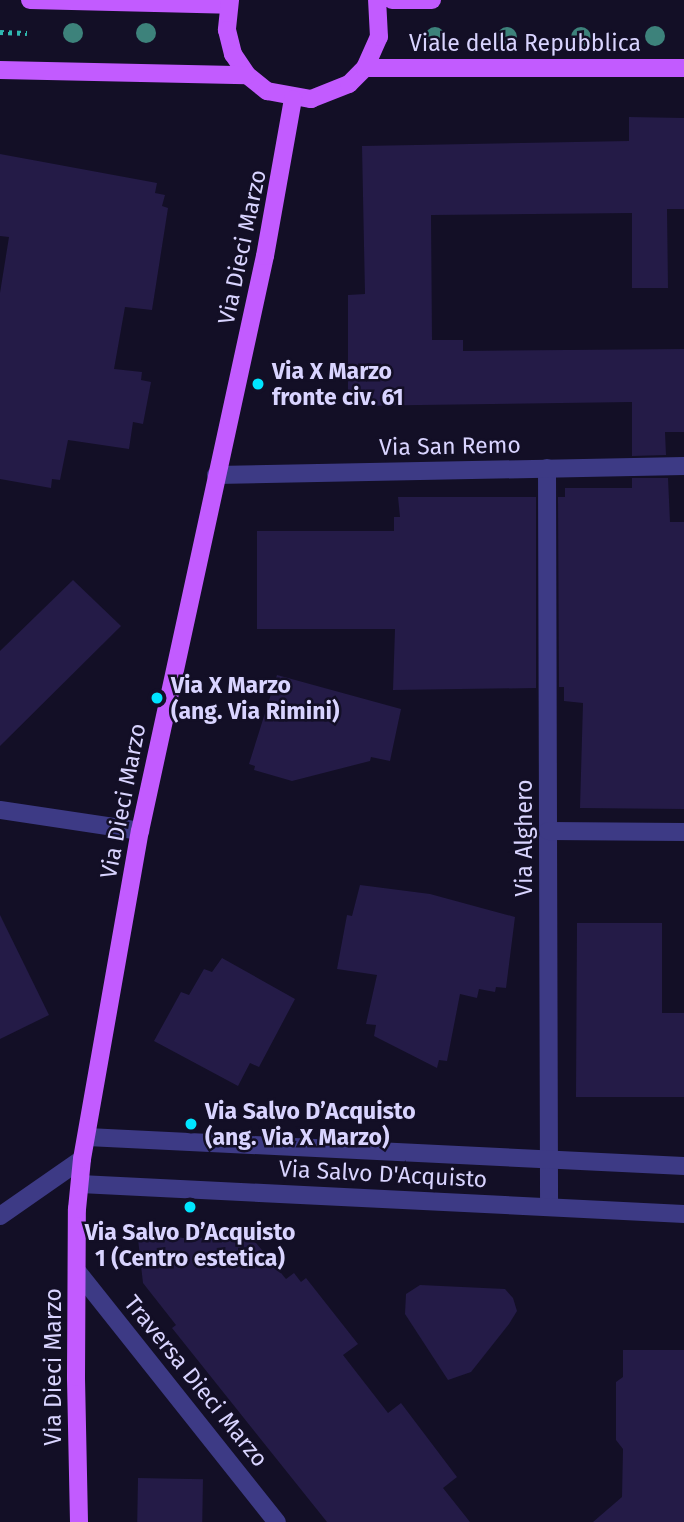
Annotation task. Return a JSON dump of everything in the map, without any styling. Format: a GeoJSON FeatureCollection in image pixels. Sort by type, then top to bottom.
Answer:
{"type":"FeatureCollection","features":[{"type":"Feature","properties":{"kind":"main road"},"geometry":{"type":"LineString","coordinates":[[30,0],[229,3],[227,30],[233,54],[247,75],[267,91],[293,99],[329,95],[349,84],[365,68],[379,37],[377,0]]}},
{"type":"Feature","properties":{"kind":"main road","name":"Viale della Repubblica"},"geometry":{"type":"LineString","coordinates":[[392,0],[432,0]]}},
{"type":"Feature","properties":{"kind":"main road","name":"Viale della Repubblica"},"geometry":{"type":"LineString","coordinates":[[365,68],[684,68]]}},
{"type":"Feature","properties":{"kind":"main road"},"geometry":{"type":"LineString","coordinates":[[0,70],[247,75]]}},
{"type":"Feature","properties":{"kind":"main road","name":"Via Dieci Marzo"},"geometry":{"type":"LineString","coordinates":[[79,1522],[77,1271],[82,1159],[140,831],[282,177],[293,99]]}},
{"type":"Feature","properties":{"kind":"street","name":"Via San Remo"},"geometry":{"type":"LineString","coordinates":[[216,475],[684,466]]}},
{"type":"Feature","properties":{"kind":"street","name":"Via Alghero"},"geometry":{"type":"LineString","coordinates":[[547,468],[550,1207]]}},
{"type":"Feature","properties":{"kind":"street"},"geometry":{"type":"LineString","coordinates":[[0,810],[140,831]]}},
{"type":"Feature","properties":{"kind":"street"},"geometry":{"type":"LineString","coordinates":[[548,831],[684,832]]}},
{"type":"Feature","properties":{"kind":"street","name":"Via Salvo D'Acquisto"},"geometry":{"type":"LineString","coordinates":[[87,1137],[684,1167]]}},
{"type":"Feature","properties":{"kind":"street"},"geometry":{"type":"LineString","coordinates":[[0,1216],[82,1159]]}},
{"type":"Feature","properties":{"kind":"street","name":"Via Salvo D'Acquisto"},"geometry":{"type":"LineString","coordinates":[[80,1184],[684,1213]]}},
{"type":"Feature","properties":{"kind":"street","name":"Traversa Dieci Marzo"},"geometry":{"type":"LineString","coordinates":[[77,1271],[277,1522]]}},
{"type":"Feature","properties":{"kind":"building"},"geometry":{"type":"Polygon","coordinates":[[[629,117],[684,118],[684,209],[667,209],[668,288],[632,288],[632,213],[431,215],[432,340],[463,340],[463,351],[684,349],[684,432],[665,432],[666,455],[632,456],[632,402],[348,406],[348,295],[365,294],[362,146],[629,141],[629,117]]]}},
{"type":"Feature","properties":{"kind":"building"},"geometry":{"type":"Polygon","coordinates":[[[0,154],[157,183],[155,193],[165,195],[162,206],[168,208],[152,310],[125,307],[114,369],[142,372],[141,380],[151,382],[143,424],[133,422],[129,449],[68,440],[60,480],[52,479],[51,488],[0,479],[0,293],[9,237],[0,236],[0,154]]]}},
{"type":"Feature","properties":{"kind":"building"},"geometry":{"type":"Polygon","coordinates":[[[632,478],[668,478],[670,522],[684,522],[684,809],[580,808],[583,703],[564,701],[564,687],[559,687],[558,497],[565,497],[565,488],[632,488],[632,478]]]}},
{"type":"Feature","properties":{"kind":"building"},"geometry":{"type":"Polygon","coordinates":[[[398,497],[536,497],[536,688],[393,690],[395,629],[257,629],[257,531],[394,531],[394,517],[400,517],[398,497]]]}},
{"type":"Feature","properties":{"kind":"building"},"geometry":{"type":"Polygon","coordinates":[[[73,580],[121,626],[0,746],[0,651],[73,580]]]}},
{"type":"Feature","properties":{"kind":"building"},"geometry":{"type":"Polygon","coordinates":[[[277,675],[401,709],[390,761],[371,757],[370,761],[292,781],[254,770],[255,766],[249,764],[277,675]]]}},
{"type":"Feature","properties":{"kind":"building"},"geometry":{"type":"Polygon","coordinates":[[[360,885],[430,894],[515,917],[506,988],[496,987],[495,992],[479,989],[477,998],[460,994],[447,1061],[439,1060],[437,1068],[374,1036],[376,1025],[366,1024],[377,975],[337,969],[347,915],[352,916],[360,885]]]}},
{"type":"Feature","properties":{"kind":"building"},"geometry":{"type":"Polygon","coordinates":[[[0,915],[49,1015],[0,1039],[0,915]]]}},
{"type":"Feature","properties":{"kind":"building"},"geometry":{"type":"Polygon","coordinates":[[[577,923],[662,923],[662,1013],[684,1013],[684,1097],[576,1097],[577,923]]]}},
{"type":"Feature","properties":{"kind":"building"},"geometry":{"type":"Polygon","coordinates":[[[222,958],[295,999],[259,1067],[250,1063],[238,1086],[154,1041],[181,992],[189,995],[204,969],[212,972],[222,958]]]}},
{"type":"Feature","properties":{"kind":"building"},"geometry":{"type":"Polygon","coordinates":[[[162,1228],[182,1238],[251,1237],[286,1279],[294,1273],[301,1282],[306,1278],[358,1344],[343,1355],[388,1413],[401,1403],[457,1477],[443,1488],[470,1522],[327,1522],[172,1328],[176,1325],[143,1283],[138,1239],[147,1230],[162,1228]]]}},
{"type":"Feature","properties":{"kind":"building"},"geometry":{"type":"Polygon","coordinates":[[[420,1285],[505,1289],[513,1298],[517,1311],[471,1372],[448,1380],[405,1314],[406,1294],[420,1285]]]}},
{"type":"Feature","properties":{"kind":"building"},"geometry":{"type":"Polygon","coordinates":[[[623,1350],[684,1350],[684,1522],[593,1522],[622,1497],[623,1449],[616,1440],[616,1382],[623,1377],[623,1350]]]}},
{"type":"Feature","properties":{"kind":"building"},"geometry":{"type":"Polygon","coordinates":[[[138,1478],[203,1479],[202,1522],[137,1522],[138,1478]]]}},
{"type":"Feature","properties":{"kind":"place","name":"Via X Marzo fronte civ. 61"},"geometry":{"type":"Point","coordinates":[258,384]}},
{"type":"Feature","properties":{"kind":"place","name":"Via X Marzo (ang. Via Rimini)"},"geometry":{"type":"Point","coordinates":[157,698]}},
{"type":"Feature","properties":{"kind":"place","name":"Via Salvo D’Acquisto (ang. Via X Marzo)"},"geometry":{"type":"Point","coordinates":[191,1124]}},
{"type":"Feature","properties":{"kind":"place","name":"Via Salvo D’Acquisto 1 (Centro estetica)"},"geometry":{"type":"Point","coordinates":[190,1207]}}]}
